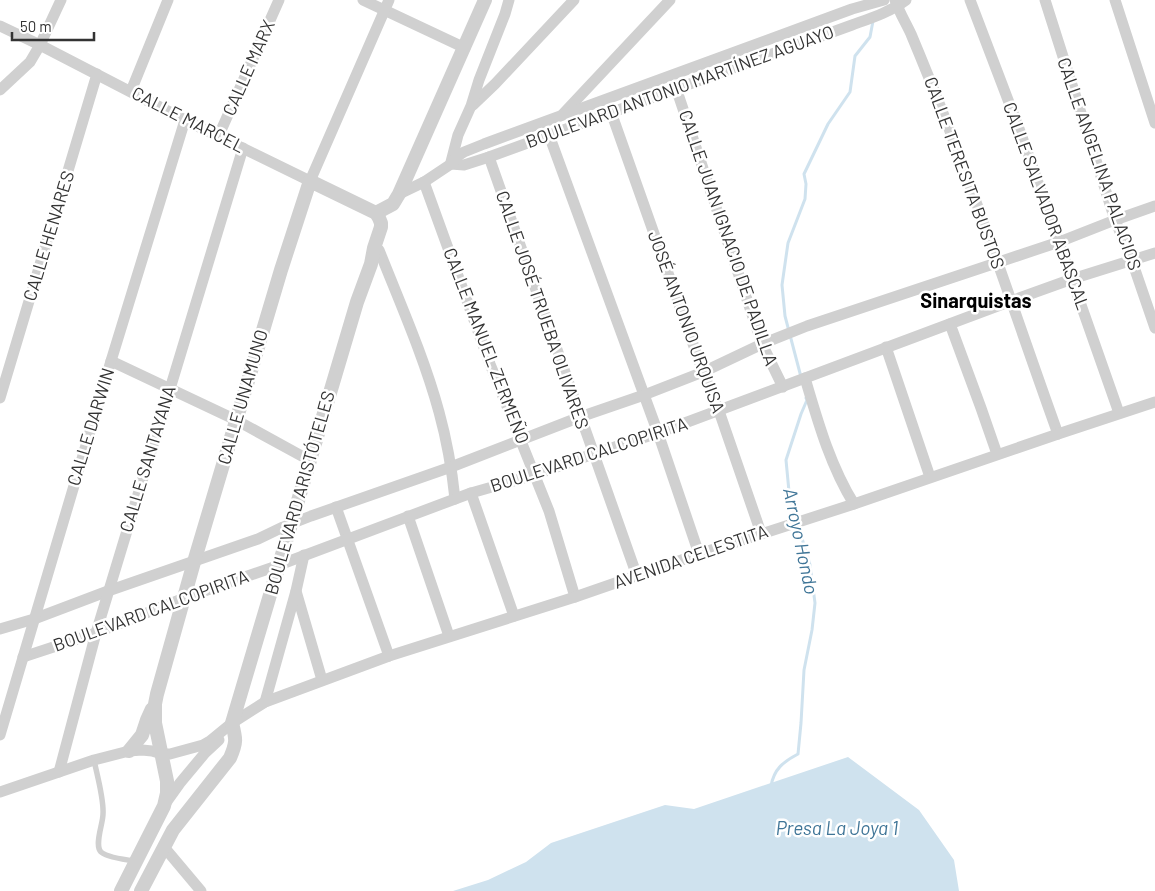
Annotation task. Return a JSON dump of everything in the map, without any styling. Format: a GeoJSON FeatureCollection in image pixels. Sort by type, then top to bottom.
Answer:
{"type":"FeatureCollection","features":[{"type":"Feature","properties":{"kind":"street"},"geometry":{"type":"LineString","coordinates":[[0,90],[30,62],[61,0]]}},
{"type":"Feature","properties":{"kind":"street"},"geometry":{"type":"LineString","coordinates":[[131,91],[168,0]]}},
{"type":"Feature","properties":{"kind":"street","name":"CALLE MARX"},"geometry":{"type":"LineString","coordinates":[[219,136],[279,0]]}},
{"type":"Feature","properties":{"kind":"street"},"geometry":{"type":"LineString","coordinates":[[363,0],[386,5],[465,48]]}},
{"type":"Feature","properties":{"kind":"street","name":"BOULEVARD ARISTÓTELES"},"geometry":{"type":"LineString","coordinates":[[121,891],[164,806],[180,783],[205,753],[222,737],[232,723],[309,460],[357,302],[371,264],[381,223],[376,213],[393,204],[399,194],[485,0]]}},
{"type":"Feature","properties":{"kind":"street"},"geometry":{"type":"LineString","coordinates":[[451,164],[458,135],[471,106],[509,0]]}},
{"type":"Feature","properties":{"kind":"street"},"geometry":{"type":"LineString","coordinates":[[471,106],[495,84],[574,0]]}},
{"type":"Feature","properties":{"kind":"street"},"geometry":{"type":"LineString","coordinates":[[562,115],[670,0]]}},
{"type":"Feature","properties":{"kind":"street","name":"BOULEVARD ANTONIO MARTÍNEZ AGUAYO"},"geometry":{"type":"LineString","coordinates":[[399,194],[424,182],[451,164],[464,152],[852,5],[869,4],[883,0]]}},
{"type":"Feature","properties":{"kind":"street","name":"CALLE SALVADOR ABASCAL"},"geometry":{"type":"LineString","coordinates":[[970,0],[1021,134],[1119,414]]}},
{"type":"Feature","properties":{"kind":"street","name":"CALLE ANGELINA PALACIOS"},"geometry":{"type":"LineString","coordinates":[[1045,0],[1115,220],[1132,261],[1155,328]]}},
{"type":"Feature","properties":{"kind":"street"},"geometry":{"type":"LineString","coordinates":[[1114,0],[1155,123]]}},
{"type":"Feature","properties":{"kind":"street","name":"BOULEVARD ANTONIO MARTÍNEZ AGUAYO"},"geometry":{"type":"LineString","coordinates":[[451,164],[464,165],[550,135],[852,25],[883,13],[900,2]]}},
{"type":"Feature","properties":{"kind":"street","name":"CALLE TERESITA BUSTOS"},"geometry":{"type":"LineString","coordinates":[[900,2],[998,262],[1058,434]]}},
{"type":"Feature","properties":{"kind":"street","name":"CALLE UNAMUNO"},"geometry":{"type":"LineString","coordinates":[[164,806],[167,781],[155,723],[155,704],[161,679],[280,270],[310,181],[386,5]]}},
{"type":"Feature","properties":{"kind":"street"},"geometry":{"type":"LineString","coordinates":[[852,5],[852,25]]}},
{"type":"Feature","properties":{"kind":"street","name":"CALLE MARCEL"},"geometry":{"type":"LineString","coordinates":[[0,26],[185,120],[376,213]]}},
{"type":"Feature","properties":{"kind":"street","name":"CALLE HENARES"},"geometry":{"type":"LineString","coordinates":[[0,398],[97,74]]}},
{"type":"Feature","properties":{"kind":"street","name":"CALLE JUAN IGNACIO DE PADILLA"},"geometry":{"type":"LineString","coordinates":[[676,88],[762,344],[795,382],[842,485],[854,504]]}},
{"type":"Feature","properties":{"kind":"street","name":"JOSÉ ANTONIO URQUISA"},"geometry":{"type":"LineString","coordinates":[[611,112],[761,533]]}},
{"type":"Feature","properties":{"kind":"street","name":"CALLE DARWIN"},"geometry":{"type":"LineString","coordinates":[[0,736],[111,361],[185,120]]}},
{"type":"Feature","properties":{"kind":"street"},"geometry":{"type":"LineString","coordinates":[[550,135],[658,433],[699,554]]}},
{"type":"Feature","properties":{"kind":"street","name":"CALLE SANTAYANA"},"geometry":{"type":"LineString","coordinates":[[59,772],[108,590],[243,148]]}},
{"type":"Feature","properties":{"kind":"street","name":"CALLE JOSÉ TRUEBA OLIVARES"},"geometry":{"type":"LineString","coordinates":[[488,156],[637,576]]}},
{"type":"Feature","properties":{"kind":"street","name":"CALLE MANUEL ZERMEÑO"},"geometry":{"type":"LineString","coordinates":[[424,182],[490,364],[549,511],[575,597]]}},
{"type":"Feature","properties":{"kind":"street","name":"BOULEVARD ARISTÓTELES"},"geometry":{"type":"LineString","coordinates":[[371,264],[376,258],[397,205],[399,194]]}},
{"type":"Feature","properties":{"kind":"street","name":"BOULEVARD CALCOPIRITA"},"geometry":{"type":"LineString","coordinates":[[0,629],[34,619],[108,590],[258,539],[336,507],[451,467],[580,417],[644,395],[703,372],[762,344],[807,326],[1059,242],[1155,206]]}},
{"type":"Feature","properties":{"kind":"street"},"geometry":{"type":"LineString","coordinates":[[379,250],[439,412],[456,499]]}},
{"type":"Feature","properties":{"kind":"street","name":"BOULEVARD CALCOPIRITA"},"geometry":{"type":"LineString","coordinates":[[23,657],[96,633],[184,598],[348,540],[471,493],[534,475],[658,433],[1011,301],[1072,279],[1155,253]]}},
{"type":"Feature","properties":{"kind":"street"},"geometry":{"type":"LineString","coordinates":[[950,324],[997,454]]}},
{"type":"Feature","properties":{"kind":"street"},"geometry":{"type":"LineString","coordinates":[[886,347],[930,477]]}},
{"type":"Feature","properties":{"kind":"street"},"geometry":{"type":"LineString","coordinates":[[111,361],[236,420],[309,460]]}},
{"type":"Feature","properties":{"kind":"street","name":"AVENIDA CELESTITA"},"geometry":{"type":"LineString","coordinates":[[232,723],[265,702],[389,656],[575,597],[1155,402]]}},
{"type":"Feature","properties":{"kind":"street"},"geometry":{"type":"LineString","coordinates":[[471,493],[514,616]]}},
{"type":"Feature","properties":{"kind":"street"},"geometry":{"type":"LineString","coordinates":[[336,507],[389,656]]}},
{"type":"Feature","properties":{"kind":"street"},"geometry":{"type":"LineString","coordinates":[[408,516],[450,636]]}},
{"type":"Feature","properties":{"kind":"street"},"geometry":{"type":"LineString","coordinates":[[265,702],[304,555]]}},
{"type":"Feature","properties":{"kind":"street"},"geometry":{"type":"LineString","coordinates":[[296,591],[322,680]]}},
{"type":"Feature","properties":{"kind":"street"},"geometry":{"type":"LineString","coordinates":[[129,751],[142,735],[146,720],[155,704]]}},
{"type":"Feature","properties":{"kind":"street"},"geometry":{"type":"LineString","coordinates":[[0,792],[94,760],[129,751],[142,750],[170,754],[203,745],[232,723]]}},
{"type":"Feature","properties":{"kind":"street","name":"BOULEVARD ARISTÓTELES"},"geometry":{"type":"LineString","coordinates":[[141,891],[173,830],[230,758],[235,746],[236,736],[232,723]]}},
{"type":"Feature","properties":{"kind":"street"},"geometry":{"type":"LineString","coordinates":[[164,847],[201,891]]}},
{"type":"Feature","properties":{"kind":"lane"},"geometry":{"type":"LineString","coordinates":[[94,760],[103,807],[98,844],[99,851],[104,854],[136,861]]}},
{"type":"Feature","properties":{"kind":"water","name":"Presa La Joya 1"},"geometry":{"type":"Polygon","coordinates":[[[848,757],[919,810],[954,860],[959,891],[453,891],[488,880],[526,862],[551,843],[665,805],[694,809],[848,757]]]}},
{"type":"Feature","properties":{"kind":"waterway","name":"Arroyo Hondo"},"geometry":{"type":"LineString","coordinates":[[801,377],[785,316],[782,285],[788,243],[805,199],[806,184],[804,174],[828,124],[850,92],[855,56],[870,37],[873,21]]}},
{"type":"Feature","properties":{"kind":"waterway","name":"Arroyo Hondo"},"geometry":{"type":"LineString","coordinates":[[796,519],[790,502],[786,460],[807,400],[806,398]]}},
{"type":"Feature","properties":{"kind":"waterway","name":"Arroyo Hondo"},"geometry":{"type":"LineString","coordinates":[[771,786],[774,775],[780,767],[798,754],[804,670],[815,603],[810,565],[798,525]]}},
{"type":"Feature","properties":{"kind":"district","name":"Sinarquistas"},"geometry":{"type":"Point","coordinates":[976,301]}}]}
